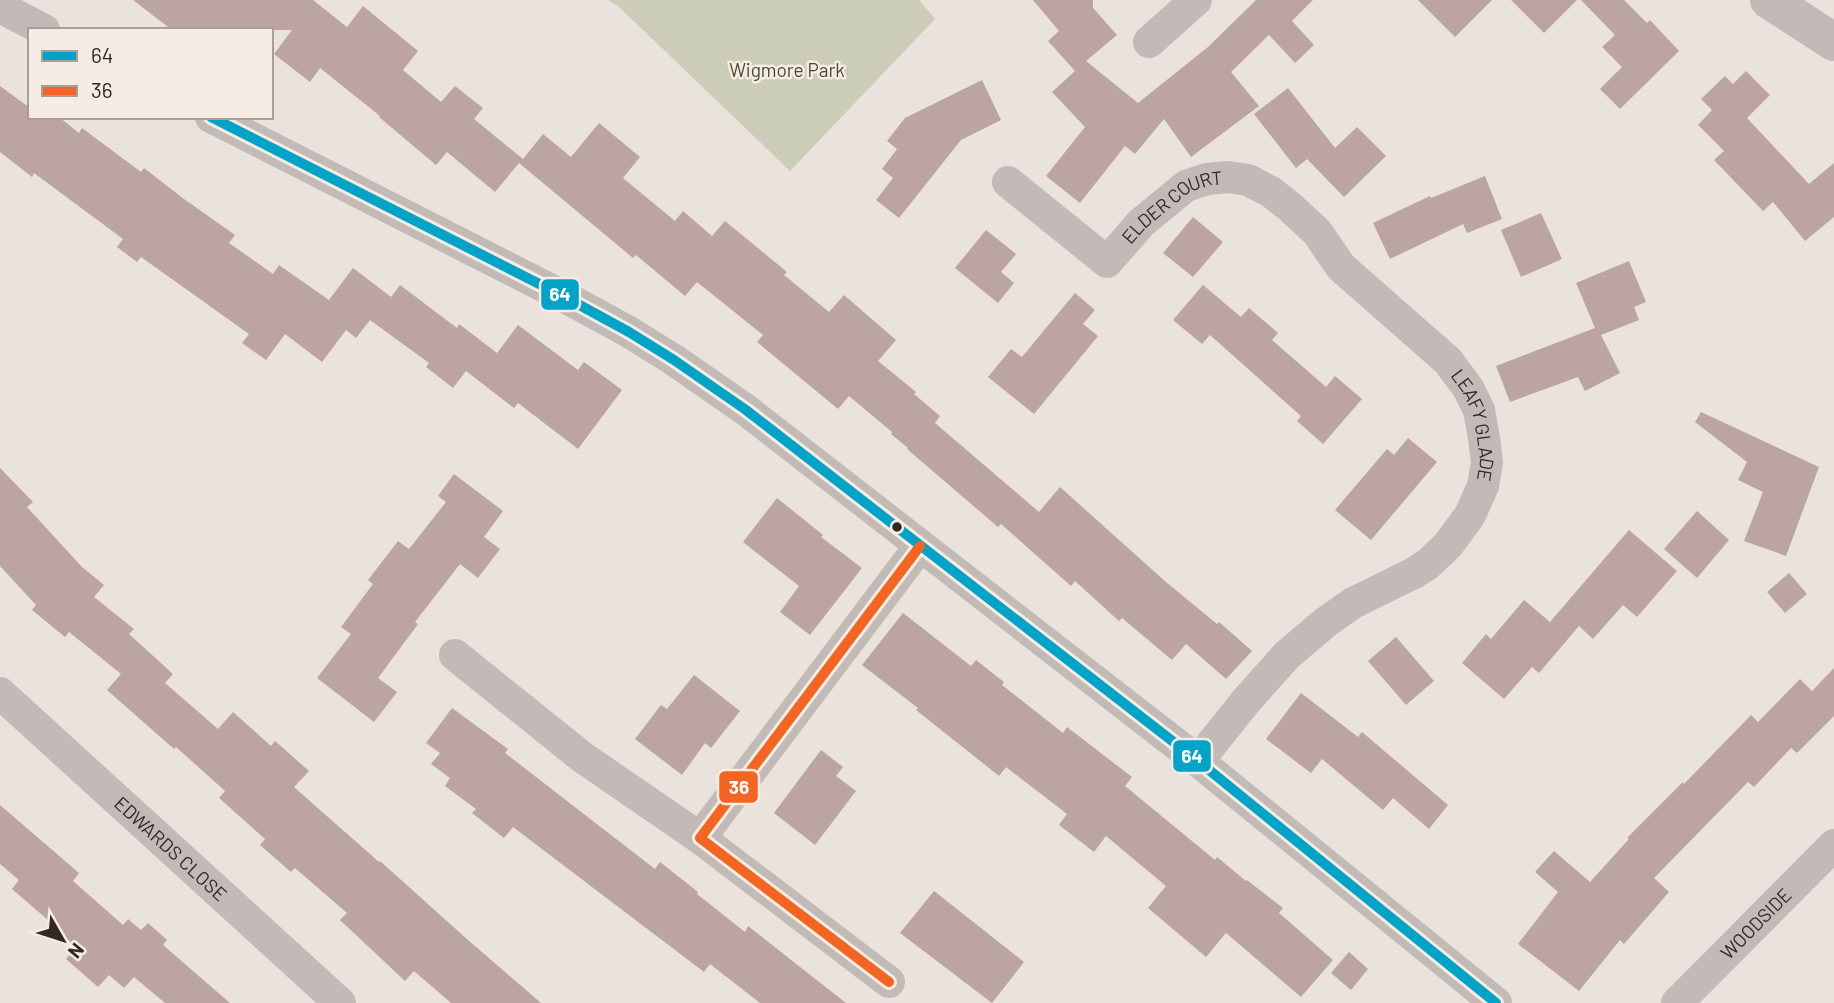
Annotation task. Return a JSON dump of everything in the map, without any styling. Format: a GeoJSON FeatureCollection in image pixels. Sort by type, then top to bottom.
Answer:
{"type":"FeatureCollection","features":[{"type":"Feature","properties":{"kind":"street"},"geometry":{"type":"LineString","coordinates":[[1149,42],[1196,0]]}},
{"type":"Feature","properties":{"kind":"street"},"geometry":{"type":"LineString","coordinates":[[1769,0],[1834,42]]}},
{"type":"Feature","properties":{"kind":"street"},"geometry":{"type":"LineString","coordinates":[[0,7],[40,28]]}},
{"type":"Feature","properties":{"kind":"street"},"geometry":{"type":"LineString","coordinates":[[215,119],[563,296],[674,360],[746,410],[1198,761],[1496,1003]]}},
{"type":"Feature","properties":{"kind":"street","name":"ELDER COURT"},"geometry":{"type":"LineString","coordinates":[[1008,182],[1107,262],[1141,223],[1186,186],[1206,178],[1248,180],[1271,192],[1317,232],[1341,267]]}},
{"type":"Feature","properties":{"kind":"street","name":"LEAFY GLADE"},"geometry":{"type":"LineString","coordinates":[[1198,761],[1287,655],[1326,621],[1353,603],[1421,569],[1448,545],[1470,515],[1483,486],[1487,462],[1484,438],[1479,410],[1468,388],[1448,361],[1341,267]]}},
{"type":"Feature","properties":{"kind":"street"},"geometry":{"type":"LineString","coordinates":[[700,838],[920,546]]}},
{"type":"Feature","properties":{"kind":"street"},"geometry":{"type":"LineString","coordinates":[[454,655],[582,757],[700,838],[888,982]]}},
{"type":"Feature","properties":{"kind":"street","name":"EDWARDS CLOSE"},"geometry":{"type":"LineString","coordinates":[[0,693],[340,1003]]}},
{"type":"Feature","properties":{"kind":"street","name":"WOODSIDE"},"geometry":{"type":"LineString","coordinates":[[1677,1003],[1834,845]]}},
{"type":"Feature","properties":{"kind":"green space","name":"Wigmore Park"},"geometry":{"type":"Polygon","coordinates":[[[608,0],[919,0],[935,19],[790,171],[618,6],[608,0]]]}},
{"type":"Feature","properties":{"kind":"building"},"geometry":{"type":"Polygon","coordinates":[[[133,0],[313,0],[347,27],[363,6],[418,51],[403,70],[441,102],[455,86],[483,108],[474,119],[523,159],[543,134],[571,157],[599,123],[640,157],[623,178],[675,221],[683,211],[712,236],[725,221],[787,272],[784,275],[829,312],[844,295],[896,340],[878,361],[940,416],[935,423],[1039,512],[1060,487],[1166,582],[1252,651],[1226,679],[1186,644],[1172,660],[1122,618],[1119,621],[1075,581],[1071,586],[1001,524],[998,527],[849,396],[838,409],[757,342],[763,335],[697,282],[685,296],[636,255],[633,258],[519,163],[495,192],[447,152],[436,165],[320,68],[310,82],[274,54],[292,30],[169,28],[133,0]]]}},
{"type":"Feature","properties":{"kind":"building"},"geometry":{"type":"Polygon","coordinates":[[[1033,0],[1093,0],[1093,8],[1117,35],[1086,61],[1138,103],[1208,47],[1256,0],[1313,0],[1292,21],[1314,45],[1295,63],[1269,35],[1231,72],[1259,106],[1191,157],[1164,119],[1135,154],[1125,146],[1080,203],[1046,176],[1085,127],[1052,92],[1075,71],[1048,41],[1059,31],[1033,0]]]}},
{"type":"Feature","properties":{"kind":"building"},"geometry":{"type":"Polygon","coordinates":[[[1418,0],[1492,0],[1455,37],[1418,0]]]}},
{"type":"Feature","properties":{"kind":"building"},"geometry":{"type":"Polygon","coordinates":[[[1511,0],[1577,0],[1544,33],[1511,0]]]}},
{"type":"Feature","properties":{"kind":"building"},"geometry":{"type":"Polygon","coordinates":[[[1581,0],[1624,0],[1647,23],[1650,20],[1679,51],[1620,109],[1600,89],[1622,67],[1602,47],[1615,35],[1581,0]]]}},
{"type":"Feature","properties":{"kind":"building"},"geometry":{"type":"Polygon","coordinates":[[[1746,71],[1770,95],[1747,118],[1809,184],[1834,163],[1834,217],[1805,241],[1773,202],[1763,211],[1714,160],[1724,151],[1698,125],[1712,110],[1701,99],[1725,76],[1733,84],[1746,71]]]}},
{"type":"Feature","properties":{"kind":"building"},"geometry":{"type":"Polygon","coordinates":[[[982,80],[1001,120],[961,140],[899,218],[876,200],[893,178],[882,169],[897,149],[887,141],[905,118],[982,80]]]}},
{"type":"Feature","properties":{"kind":"building"},"geometry":{"type":"Polygon","coordinates":[[[0,86],[28,107],[28,119],[62,119],[79,133],[82,128],[141,172],[144,168],[235,235],[229,243],[273,274],[279,265],[329,300],[353,268],[391,297],[400,285],[457,328],[459,324],[497,353],[518,325],[578,370],[584,362],[622,390],[578,449],[518,403],[514,408],[466,371],[453,388],[426,367],[429,363],[370,320],[356,338],[346,330],[322,362],[285,334],[266,360],[242,343],[249,334],[141,257],[137,262],[117,247],[123,239],[34,173],[32,177],[0,152],[0,86]]]}},
{"type":"Feature","properties":{"kind":"building"},"geometry":{"type":"Polygon","coordinates":[[[1288,88],[1335,148],[1357,127],[1386,156],[1344,197],[1307,159],[1296,168],[1254,114],[1288,88]]]}},
{"type":"Feature","properties":{"kind":"building"},"geometry":{"type":"Polygon","coordinates":[[[1485,176],[1502,219],[1467,233],[1463,224],[1390,259],[1373,223],[1430,196],[1431,198],[1485,176]]]}},
{"type":"Feature","properties":{"kind":"building"},"geometry":{"type":"Polygon","coordinates":[[[1541,213],[1562,259],[1521,277],[1501,230],[1541,213]]]}},
{"type":"Feature","properties":{"kind":"building"},"geometry":{"type":"Polygon","coordinates":[[[1193,217],[1223,242],[1193,277],[1163,253],[1193,217]]]}},
{"type":"Feature","properties":{"kind":"building"},"geometry":{"type":"Polygon","coordinates":[[[986,230],[1016,254],[1001,272],[1014,283],[998,303],[955,268],[986,230]]]}},
{"type":"Feature","properties":{"kind":"building"},"geometry":{"type":"Polygon","coordinates":[[[1629,261],[1646,302],[1634,307],[1639,320],[1601,335],[1620,373],[1585,391],[1578,377],[1510,402],[1496,366],[1595,328],[1576,283],[1629,261]]]}},
{"type":"Feature","properties":{"kind":"building"},"geometry":{"type":"Polygon","coordinates":[[[1203,285],[1241,317],[1249,308],[1278,333],[1272,340],[1326,387],[1335,376],[1362,399],[1323,444],[1297,421],[1301,416],[1210,335],[1202,344],[1173,320],[1203,285]]]}},
{"type":"Feature","properties":{"kind":"building"},"geometry":{"type":"Polygon","coordinates":[[[1075,293],[1095,310],[1083,324],[1098,336],[1034,414],[988,377],[1011,349],[1022,357],[1075,293]]]}},
{"type":"Feature","properties":{"kind":"building"},"geometry":{"type":"Polygon","coordinates":[[[1701,412],[1819,467],[1786,556],[1744,541],[1763,492],[1738,480],[1747,462],[1695,422],[1701,412]]]}},
{"type":"Feature","properties":{"kind":"building"},"geometry":{"type":"Polygon","coordinates":[[[1408,438],[1437,462],[1371,540],[1335,510],[1387,449],[1394,455],[1408,438]]]}},
{"type":"Feature","properties":{"kind":"building"},"geometry":{"type":"Polygon","coordinates":[[[0,468],[33,502],[27,507],[82,567],[104,585],[94,597],[134,629],[129,634],[173,674],[165,683],[218,729],[233,712],[271,746],[275,741],[309,771],[294,787],[541,1003],[451,1003],[414,971],[405,981],[340,920],[347,913],[295,868],[291,872],[260,845],[265,839],[219,798],[225,791],[107,690],[121,674],[69,632],[65,637],[32,610],[36,605],[0,566],[0,468]]]}},
{"type":"Feature","properties":{"kind":"building"},"geometry":{"type":"Polygon","coordinates":[[[454,474],[503,511],[484,537],[500,549],[478,578],[460,564],[415,622],[418,624],[378,678],[397,692],[374,722],[317,678],[351,634],[341,627],[373,584],[368,580],[398,541],[409,549],[446,502],[438,496],[454,474]]]}},
{"type":"Feature","properties":{"kind":"building"},"geometry":{"type":"Polygon","coordinates":[[[777,498],[823,535],[821,537],[862,568],[810,635],[780,612],[799,586],[743,542],[777,498]]]}},
{"type":"Feature","properties":{"kind":"building"},"geometry":{"type":"Polygon","coordinates":[[[1697,511],[1729,540],[1697,578],[1664,549],[1697,511]]]}},
{"type":"Feature","properties":{"kind":"building"},"geometry":{"type":"Polygon","coordinates":[[[1629,530],[1677,571],[1637,617],[1623,605],[1593,639],[1579,626],[1539,673],[1532,667],[1504,699],[1462,663],[1486,634],[1491,639],[1524,600],[1550,622],[1629,530]]]}},
{"type":"Feature","properties":{"kind":"building"},"geometry":{"type":"Polygon","coordinates":[[[1789,573],[1807,594],[1785,613],[1767,592],[1789,573]]]}},
{"type":"Feature","properties":{"kind":"building"},"geometry":{"type":"Polygon","coordinates":[[[903,613],[971,666],[976,660],[1004,682],[1002,685],[1063,733],[1067,727],[1132,777],[1125,786],[1215,860],[1217,857],[1283,908],[1279,913],[1333,960],[1301,997],[1226,933],[1206,957],[1148,908],[1166,886],[1106,836],[1094,852],[1059,825],[1067,814],[1006,767],[999,776],[862,665],[903,613]]]}},
{"type":"Feature","properties":{"kind":"building"},"geometry":{"type":"Polygon","coordinates":[[[1396,637],[1434,681],[1406,705],[1368,661],[1396,637]]]}},
{"type":"Feature","properties":{"kind":"building"},"geometry":{"type":"Polygon","coordinates":[[[1834,668],[1834,716],[1797,753],[1791,748],[1754,787],[1748,782],[1654,878],[1669,892],[1624,944],[1620,940],[1579,991],[1518,944],[1558,892],[1535,872],[1554,851],[1590,882],[1629,839],[1627,838],[1751,715],[1758,722],[1800,679],[1812,691],[1834,668]]]}},
{"type":"Feature","properties":{"kind":"building"},"geometry":{"type":"Polygon","coordinates":[[[694,675],[740,711],[711,748],[705,743],[682,775],[635,739],[661,705],[667,709],[694,675]]]}},
{"type":"Feature","properties":{"kind":"building"},"geometry":{"type":"Polygon","coordinates":[[[1301,693],[1358,737],[1362,732],[1448,805],[1429,829],[1393,798],[1383,810],[1322,759],[1311,773],[1266,739],[1301,693]]]}},
{"type":"Feature","properties":{"kind":"building"},"geometry":{"type":"Polygon","coordinates":[[[452,708],[508,749],[505,753],[655,869],[660,862],[745,932],[748,926],[846,1003],[760,1003],[710,964],[704,972],[513,827],[504,838],[472,813],[476,809],[445,786],[450,778],[431,764],[440,753],[426,743],[452,708]]]}},
{"type":"Feature","properties":{"kind":"building"},"geometry":{"type":"Polygon","coordinates":[[[821,750],[843,767],[836,776],[856,791],[815,845],[774,813],[821,750]]]}},
{"type":"Feature","properties":{"kind":"building"},"geometry":{"type":"Polygon","coordinates":[[[0,805],[79,873],[73,881],[123,925],[128,919],[141,930],[148,923],[167,940],[163,945],[230,1003],[165,1003],[134,977],[124,988],[109,975],[98,987],[66,959],[76,947],[12,889],[19,880],[0,864],[0,805]]]}},
{"type":"Feature","properties":{"kind":"building"},"geometry":{"type":"Polygon","coordinates":[[[934,891],[1024,962],[992,1003],[900,933],[934,891]]]}},
{"type":"Feature","properties":{"kind":"building"},"geometry":{"type":"Polygon","coordinates":[[[1349,952],[1368,969],[1351,990],[1331,973],[1349,952]]]}},
{"type":"Feature","properties":{"kind":"transit line","name":"64"},"geometry":{"type":"LineString","coordinates":[[215,119],[563,296],[674,360],[746,410],[1198,761],[1496,1003]]}},
{"type":"Feature","properties":{"kind":"transit line","name":"36"},"geometry":{"type":"LineString","coordinates":[[889,982],[700,838],[920,546]]}}]}
